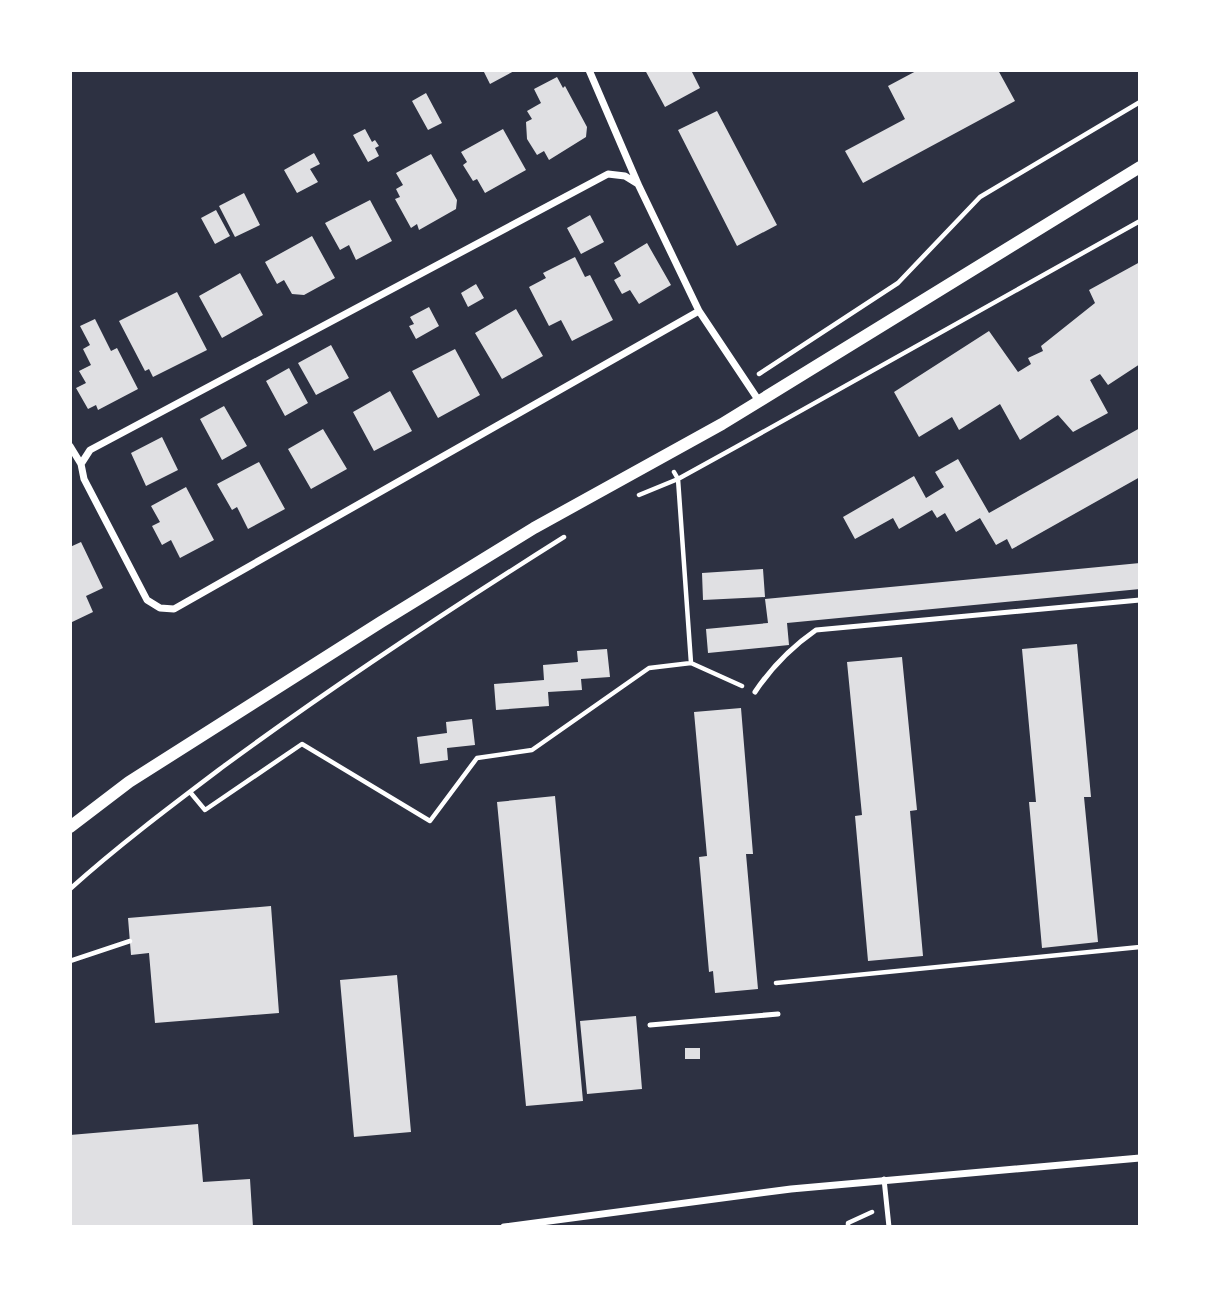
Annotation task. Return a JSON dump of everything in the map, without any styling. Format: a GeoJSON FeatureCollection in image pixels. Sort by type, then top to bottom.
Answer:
{"type":"FeatureCollection","features":[{"type":"Feature","properties":{"kind":"street"},"geometry":{"type":"LineString","coordinates":[[589,70],[638,184],[699,311],[759,401]]}},
{"type":"Feature","properties":{"kind":"street"},"geometry":{"type":"LineString","coordinates":[[70,827],[91,809],[159,763],[499,550],[722,424],[1140,167]]}},
{"type":"Feature","properties":{"kind":"street"},"geometry":{"type":"LineString","coordinates":[[81,464],[90,450],[608,174],[625,176],[638,184]]}},
{"type":"Feature","properties":{"kind":"street"},"geometry":{"type":"LineString","coordinates":[[70,446],[147,600],[160,608],[174,609],[699,311]]}},
{"type":"Feature","properties":{"kind":"street"},"geometry":{"type":"LineString","coordinates":[[70,810],[91,809]]}},
{"type":"Feature","properties":{"kind":"street"},"geometry":{"type":"LineString","coordinates":[[504,1227],[791,1189],[1140,1158]]}},
{"type":"Feature","properties":{"kind":"lane"},"geometry":{"type":"LineString","coordinates":[[755,692],[766,676],[817,630],[1140,600]]}},
{"type":"Feature","properties":{"kind":"lane"},"geometry":{"type":"LineString","coordinates":[[650,1024],[778,1014]]}},
{"type":"Feature","properties":{"kind":"lane"},"geometry":{"type":"LineString","coordinates":[[884,1180],[889,1227]]}},
{"type":"Feature","properties":{"kind":"path"},"geometry":{"type":"LineString","coordinates":[[747,383],[898,283],[980,197],[1140,102]]}},
{"type":"Feature","properties":{"kind":"path"},"geometry":{"type":"LineString","coordinates":[[629,499],[678,479],[1140,221]]}},
{"type":"Feature","properties":{"kind":"path"},"geometry":{"type":"LineString","coordinates":[[722,424],[736,447]]}},
{"type":"Feature","properties":{"kind":"path"},"geometry":{"type":"LineString","coordinates":[[678,479],[691,663]]}},
{"type":"Feature","properties":{"kind":"path"},"geometry":{"type":"LineString","coordinates":[[70,889],[136,832],[301,709],[453,607],[570,533]]}},
{"type":"Feature","properties":{"kind":"path"},"geometry":{"type":"LineString","coordinates":[[190,792],[205,810],[302,744],[430,821],[477,758],[532,750],[649,668],[691,663],[755,692]]}},
{"type":"Feature","properties":{"kind":"path"},"geometry":{"type":"LineString","coordinates":[[70,961],[130,941]]}},
{"type":"Feature","properties":{"kind":"path"},"geometry":{"type":"LineString","coordinates":[[776,983],[1140,947]]}},
{"type":"Feature","properties":{"kind":"path"},"geometry":{"type":"LineString","coordinates":[[848,1227],[848,1223],[887,1205]]}},
{"type":"Feature","properties":{"kind":"building"},"geometry":{"type":"Polygon","coordinates":[[[483,70],[516,70],[490,84],[483,70]]]}},
{"type":"Feature","properties":{"kind":"building"},"geometry":{"type":"Polygon","coordinates":[[[645,70],[691,70],[700,88],[665,107],[645,70]]]}},
{"type":"Feature","properties":{"kind":"building"},"geometry":{"type":"Polygon","coordinates":[[[918,70],[998,70],[1015,101],[863,183],[845,151],[905,119],[888,86],[918,70]]]}},
{"type":"Feature","properties":{"kind":"building"},"geometry":{"type":"Polygon","coordinates":[[[557,77],[563,88],[565,86],[587,127],[586,137],[549,160],[544,151],[537,155],[527,139],[526,122],[532,119],[527,111],[541,103],[534,89],[557,77]]]}},
{"type":"Feature","properties":{"kind":"building"},"geometry":{"type":"Polygon","coordinates":[[[426,93],[442,123],[428,130],[412,101],[426,93]]]}},
{"type":"Feature","properties":{"kind":"building"},"geometry":{"type":"Polygon","coordinates":[[[717,111],[777,225],[737,246],[678,130],[717,111]]]}},
{"type":"Feature","properties":{"kind":"building"},"geometry":{"type":"Polygon","coordinates":[[[365,129],[372,142],[375,140],[379,146],[375,148],[379,156],[368,162],[353,135],[365,129]]]}},
{"type":"Feature","properties":{"kind":"building"},"geometry":{"type":"Polygon","coordinates":[[[503,129],[526,170],[485,193],[477,179],[473,181],[463,165],[467,162],[461,152],[503,129]]]}},
{"type":"Feature","properties":{"kind":"building"},"geometry":{"type":"Polygon","coordinates":[[[314,153],[320,164],[310,169],[318,182],[297,193],[284,170],[314,153]]]}},
{"type":"Feature","properties":{"kind":"building"},"geometry":{"type":"Polygon","coordinates":[[[431,154],[457,200],[456,209],[419,230],[417,224],[411,228],[395,199],[400,197],[396,189],[403,185],[396,173],[431,154]]]}},
{"type":"Feature","properties":{"kind":"building"},"geometry":{"type":"Polygon","coordinates":[[[244,193],[260,225],[235,237],[219,206],[244,193]]]}},
{"type":"Feature","properties":{"kind":"building"},"geometry":{"type":"Polygon","coordinates":[[[370,200],[392,241],[356,260],[349,245],[340,250],[325,223],[370,200]]]}},
{"type":"Feature","properties":{"kind":"building"},"geometry":{"type":"Polygon","coordinates":[[[216,210],[230,236],[215,244],[201,218],[216,210]]]}},
{"type":"Feature","properties":{"kind":"building"},"geometry":{"type":"Polygon","coordinates":[[[590,215],[604,242],[581,254],[567,228],[590,215]]]}},
{"type":"Feature","properties":{"kind":"building"},"geometry":{"type":"Polygon","coordinates":[[[312,236],[335,278],[304,295],[292,294],[284,280],[277,284],[265,262],[312,236]]]}},
{"type":"Feature","properties":{"kind":"building"},"geometry":{"type":"Polygon","coordinates":[[[647,243],[671,285],[639,304],[630,290],[622,294],[614,280],[621,276],[614,263],[647,243]]]}},
{"type":"Feature","properties":{"kind":"building"},"geometry":{"type":"Polygon","coordinates":[[[575,257],[585,277],[590,275],[613,320],[572,341],[561,320],[549,326],[529,287],[546,278],[543,273],[575,257]]]}},
{"type":"Feature","properties":{"kind":"building"},"geometry":{"type":"Polygon","coordinates":[[[1140,262],[1140,364],[1108,385],[1100,374],[1090,380],[1108,413],[1073,432],[1058,415],[1020,440],[1000,404],[959,430],[952,417],[919,437],[894,392],[989,331],[1018,372],[1031,364],[1028,358],[1043,351],[1041,346],[1095,303],[1089,290],[1140,262]]]}},
{"type":"Feature","properties":{"kind":"building"},"geometry":{"type":"Polygon","coordinates":[[[240,273],[263,315],[222,338],[199,296],[240,273]]]}},
{"type":"Feature","properties":{"kind":"building"},"geometry":{"type":"Polygon","coordinates":[[[476,284],[484,298],[468,307],[461,293],[476,284]]]}},
{"type":"Feature","properties":{"kind":"building"},"geometry":{"type":"Polygon","coordinates":[[[177,292],[207,350],[153,377],[149,369],[145,371],[119,321],[177,292]]]}},
{"type":"Feature","properties":{"kind":"building"},"geometry":{"type":"Polygon","coordinates":[[[429,307],[439,326],[416,339],[409,326],[414,324],[410,317],[429,307]]]}},
{"type":"Feature","properties":{"kind":"building"},"geometry":{"type":"Polygon","coordinates":[[[516,309],[543,356],[502,379],[475,333],[516,309]]]}},
{"type":"Feature","properties":{"kind":"building"},"geometry":{"type":"Polygon","coordinates":[[[95,319],[111,351],[117,348],[138,389],[98,410],[96,405],[88,409],[76,388],[86,383],[79,371],[91,365],[83,349],[90,345],[80,326],[95,319]]]}},
{"type":"Feature","properties":{"kind":"building"},"geometry":{"type":"Polygon","coordinates":[[[331,345],[349,378],[316,395],[298,363],[331,345]]]}},
{"type":"Feature","properties":{"kind":"building"},"geometry":{"type":"Polygon","coordinates":[[[455,349],[480,395],[438,418],[412,371],[455,349]]]}},
{"type":"Feature","properties":{"kind":"building"},"geometry":{"type":"Polygon","coordinates":[[[289,368],[308,403],[285,416],[266,381],[289,368]]]}},
{"type":"Feature","properties":{"kind":"building"},"geometry":{"type":"Polygon","coordinates":[[[390,391],[412,431],[374,451],[353,412],[390,391]]]}},
{"type":"Feature","properties":{"kind":"building"},"geometry":{"type":"Polygon","coordinates":[[[224,406],[247,446],[222,460],[200,419],[224,406]]]}},
{"type":"Feature","properties":{"kind":"building"},"geometry":{"type":"Polygon","coordinates":[[[1140,428],[1140,477],[1012,549],[1007,539],[996,545],[980,518],[956,532],[945,513],[937,518],[932,510],[899,529],[893,518],[855,539],[843,517],[914,476],[926,498],[944,487],[935,472],[958,459],[989,513],[1140,428]]]}},
{"type":"Feature","properties":{"kind":"building"},"geometry":{"type":"Polygon","coordinates":[[[323,429],[347,469],[311,489],[288,449],[323,429]]]}},
{"type":"Feature","properties":{"kind":"building"},"geometry":{"type":"Polygon","coordinates":[[[162,437],[178,470],[146,486],[131,453],[162,437]]]}},
{"type":"Feature","properties":{"kind":"building"},"geometry":{"type":"Polygon","coordinates":[[[259,462],[285,509],[248,529],[237,507],[232,510],[217,484],[259,462]]]}},
{"type":"Feature","properties":{"kind":"building"},"geometry":{"type":"Polygon","coordinates":[[[186,487],[214,540],[180,558],[171,540],[162,545],[152,526],[160,522],[151,506],[186,487]]]}},
{"type":"Feature","properties":{"kind":"building"},"geometry":{"type":"Polygon","coordinates":[[[81,542],[103,588],[86,596],[93,612],[70,623],[70,547],[81,542]]]}},
{"type":"Feature","properties":{"kind":"building"},"geometry":{"type":"Polygon","coordinates":[[[1140,563],[1140,589],[787,623],[789,645],[708,653],[706,629],[768,623],[765,599],[1140,563]]]}},
{"type":"Feature","properties":{"kind":"building"},"geometry":{"type":"Polygon","coordinates":[[[763,569],[765,597],[703,600],[702,573],[763,569]]]}},
{"type":"Feature","properties":{"kind":"building"},"geometry":{"type":"Polygon","coordinates":[[[1077,644],[1091,797],[1084,797],[1098,942],[1042,948],[1029,802],[1036,802],[1022,649],[1077,644]]]}},
{"type":"Feature","properties":{"kind":"building"},"geometry":{"type":"Polygon","coordinates":[[[607,649],[610,677],[581,679],[582,690],[548,692],[549,706],[496,710],[494,684],[544,680],[543,665],[578,662],[577,651],[607,649]]]}},
{"type":"Feature","properties":{"kind":"building"},"geometry":{"type":"Polygon","coordinates":[[[902,657],[917,810],[910,811],[923,956],[868,961],[855,816],[862,815],[847,662],[902,657]]]}},
{"type":"Feature","properties":{"kind":"building"},"geometry":{"type":"Polygon","coordinates":[[[741,708],[753,854],[746,854],[758,989],[715,993],[713,971],[709,972],[699,857],[707,856],[694,712],[741,708]]]}},
{"type":"Feature","properties":{"kind":"building"},"geometry":{"type":"Polygon","coordinates":[[[472,719],[475,745],[447,748],[448,760],[420,764],[417,737],[447,733],[446,722],[472,719]]]}},
{"type":"Feature","properties":{"kind":"building"},"geometry":{"type":"Polygon","coordinates":[[[555,796],[583,1101],[526,1106],[497,802],[555,796]]]}},
{"type":"Feature","properties":{"kind":"building"},"geometry":{"type":"Polygon","coordinates":[[[271,906],[279,1013],[155,1023],[149,953],[131,955],[128,918],[271,906]]]}},
{"type":"Feature","properties":{"kind":"building"},"geometry":{"type":"Polygon","coordinates":[[[397,975],[411,1132],[354,1137],[340,980],[397,975]]]}},
{"type":"Feature","properties":{"kind":"building"},"geometry":{"type":"Polygon","coordinates":[[[636,1016],[642,1089],[587,1094],[580,1021],[636,1016]]]}},
{"type":"Feature","properties":{"kind":"building"},"geometry":{"type":"Polygon","coordinates":[[[685,1048],[700,1048],[700,1059],[685,1059],[685,1048]]]}},
{"type":"Feature","properties":{"kind":"building"},"geometry":{"type":"Polygon","coordinates":[[[198,1124],[203,1182],[250,1179],[253,1227],[70,1227],[70,1135],[198,1124]]]}}]}
